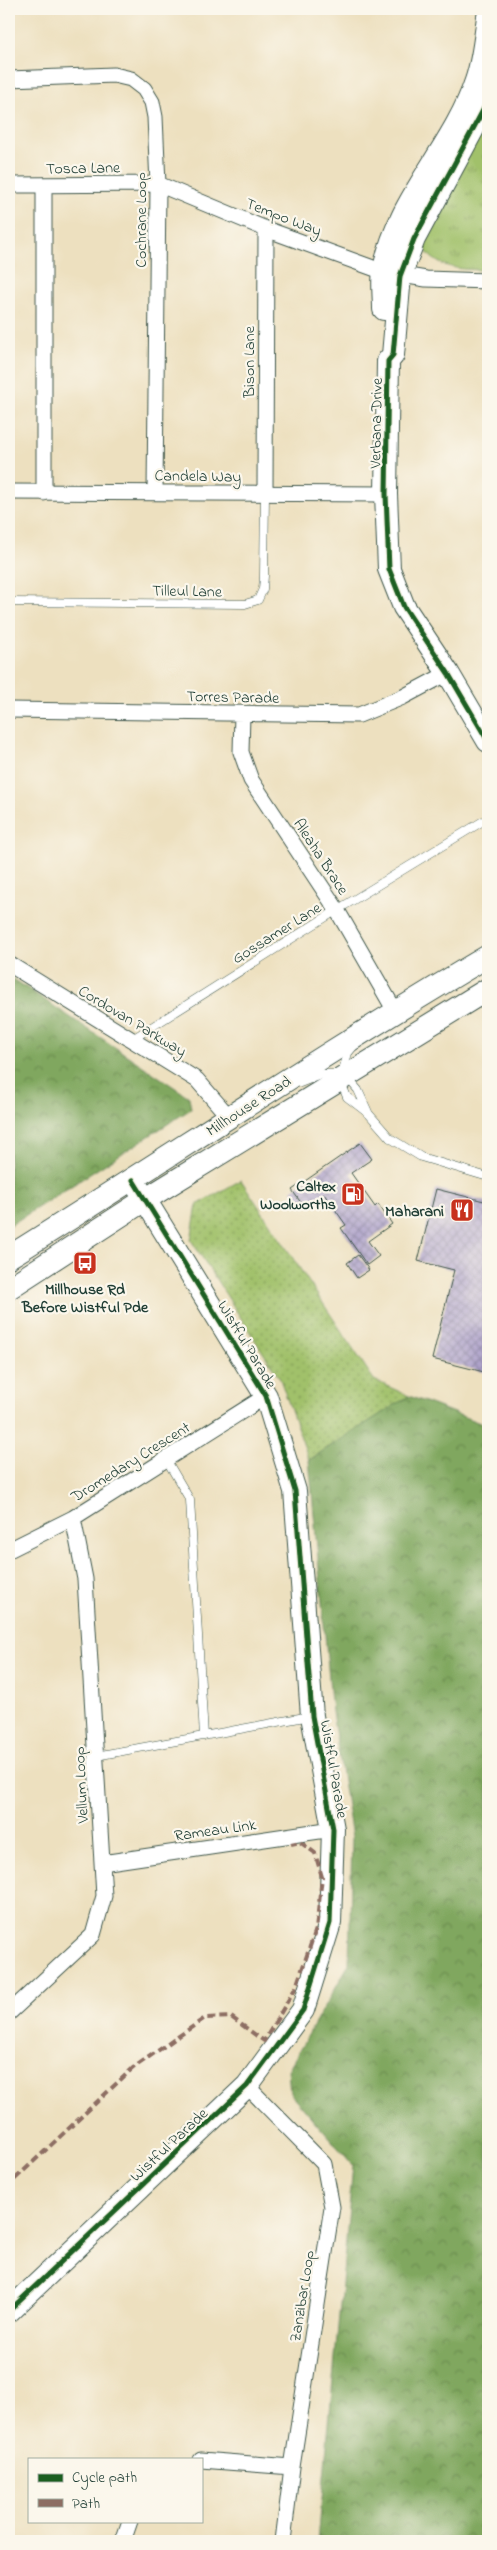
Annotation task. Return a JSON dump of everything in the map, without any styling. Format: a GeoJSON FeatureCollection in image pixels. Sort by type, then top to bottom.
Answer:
{"type":"FeatureCollection","features":[{"type":"Feature","properties":{"kind":"street","name":"Verbana Drive"},"geometry":{"type":"LineString","coordinates":[[488,17],[477,80],[459,119],[407,207],[394,237],[392,274],[393,355],[388,361],[386,494],[389,569],[395,586],[404,607],[448,673],[488,741]]}},
{"type":"Feature","properties":{"kind":"street","name":"Cochrane Loop"},"geometry":{"type":"LineString","coordinates":[[9,79],[114,75],[131,80],[144,90],[152,102],[155,117],[158,184],[155,492]]}},
{"type":"Feature","properties":{"kind":"street","name":"Verbana Drive"},"geometry":{"type":"LineString","coordinates":[[392,274],[414,239],[488,101]]}},
{"type":"Feature","properties":{"kind":"street","name":"Tempo Way"},"geometry":{"type":"LineString","coordinates":[[158,184],[266,229],[392,274],[426,279],[488,281]]}},
{"type":"Feature","properties":{"kind":"street","name":"Tosca Lane"},"geometry":{"type":"LineString","coordinates":[[9,185],[158,184]]}},
{"type":"Feature","properties":{"kind":"street"},"geometry":{"type":"LineString","coordinates":[[44,185],[44,493]]}},
{"type":"Feature","properties":{"kind":"street","name":"Bison Lane"},"geometry":{"type":"LineString","coordinates":[[264,494],[266,229]]}},
{"type":"Feature","properties":{"kind":"street","name":"Candela Way"},"geometry":{"type":"LineString","coordinates":[[9,492],[386,494]]}},
{"type":"Feature","properties":{"kind":"street","name":"Torres Parade"},"geometry":{"type":"LineString","coordinates":[[9,710],[359,715],[403,697],[448,673]]}},
{"type":"Feature","properties":{"kind":"street","name":"Aleaha Brace"},"geometry":{"type":"LineString","coordinates":[[242,714],[241,752],[251,780],[336,910],[395,1011]]}},
{"type":"Feature","properties":{"kind":"street","name":"Millhouse Road"},"geometry":{"type":"LineString","coordinates":[[9,1256],[133,1180],[229,1117],[269,1098],[367,1028],[488,956]]}},
{"type":"Feature","properties":{"kind":"street","name":"Cordovan Parkway"},"geometry":{"type":"LineString","coordinates":[[9,964],[130,1041],[197,1080],[229,1117]]}},
{"type":"Feature","properties":{"kind":"street","name":"Millhouse Road"},"geometry":{"type":"LineString","coordinates":[[9,1288],[146,1199],[488,989]]}},
{"type":"Feature","properties":{"kind":"street","name":"Wistful Parade"},"geometry":{"type":"LineString","coordinates":[[9,2311],[247,2086],[303,2010],[330,1922],[333,1829],[312,1716],[295,1491],[266,1396],[133,1180]]}},
{"type":"Feature","properties":{"kind":"street","name":"Dromedary Crescent"},"geometry":{"type":"LineString","coordinates":[[9,1550],[73,1518],[266,1396]]}},
{"type":"Feature","properties":{"kind":"street","name":"Vellum Loop"},"geometry":{"type":"LineString","coordinates":[[9,2013],[93,1935],[104,1896],[85,1579],[73,1518]]}},
{"type":"Feature","properties":{"kind":"street","name":"Rameau Link"},"geometry":{"type":"LineString","coordinates":[[102,1863],[333,1829]]}},
{"type":"Feature","properties":{"kind":"street","name":"Zanzibar Loop"},"geometry":{"type":"LineString","coordinates":[[247,2086],[324,2164],[332,2207],[292,2467],[283,2541]]}},
{"type":"Feature","properties":{"kind":"street"},"geometry":{"type":"LineString","coordinates":[[202,2460],[292,2467]]}},
{"type":"Feature","properties":{"kind":"street"},"geometry":{"type":"LineString","coordinates":[[123,2541],[130,2522]]}},
{"type":"Feature","properties":{"kind":"lane","name":"Tilleul Lane"},"geometry":{"type":"LineString","coordinates":[[9,602],[245,604],[258,600],[263,589],[264,494]]}},
{"type":"Feature","properties":{"kind":"lane","name":"Gossamer Lane"},"geometry":{"type":"LineString","coordinates":[[130,1041],[336,910],[488,818]]}},
{"type":"Feature","properties":{"kind":"lane"},"geometry":{"type":"LineString","coordinates":[[367,1028],[360,1040],[348,1052],[342,1077],[347,1097],[368,1114],[390,1138],[421,1157],[488,1177]]}},
{"type":"Feature","properties":{"kind":"lane"},"geometry":{"type":"LineString","coordinates":[[295,1087],[323,1074],[342,1077],[358,1090],[368,1114]]}},
{"type":"Feature","properties":{"kind":"lane"},"geometry":{"type":"LineString","coordinates":[[166,1459],[190,1500],[204,1736]]}},
{"type":"Feature","properties":{"kind":"lane"},"geometry":{"type":"LineString","coordinates":[[96,1756],[312,1716]]}},
{"type":"Feature","properties":{"kind":"green space"},"geometry":{"type":"Polygon","coordinates":[[[488,113],[488,270],[447,266],[431,256],[425,249],[421,239],[488,113]]]}},
{"type":"Feature","properties":{"kind":"green space"},"geometry":{"type":"Polygon","coordinates":[[[9,976],[189,1097],[191,1109],[9,1226],[9,976]]]}},
{"type":"Feature","properties":{"kind":"green space"},"geometry":{"type":"Polygon","coordinates":[[[241,1180],[374,1380],[409,1396],[309,1460],[280,1379],[191,1240],[197,1205],[241,1180]]]}},
{"type":"Feature","properties":{"kind":"green space"},"geometry":{"type":"Polygon","coordinates":[[[409,1396],[488,1426],[488,2541],[318,2541],[353,2165],[290,2093],[288,2070],[349,1964],[352,1837],[332,1712],[309,1460],[409,1396]]]}},
{"type":"Feature","properties":{"kind":"building"},"geometry":{"type":"Polygon","coordinates":[[[360,1143],[372,1159],[351,1173],[375,1207],[378,1204],[392,1224],[368,1241],[379,1256],[367,1265],[341,1228],[346,1225],[324,1194],[304,1207],[292,1190],[360,1143]]]}},
{"type":"Feature","properties":{"kind":"building"},"geometry":{"type":"Polygon","coordinates":[[[436,1189],[488,1202],[488,1373],[432,1359],[454,1270],[418,1261],[436,1189]]]}},
{"type":"Feature","properties":{"kind":"building"},"geometry":{"type":"Polygon","coordinates":[[[358,1255],[369,1270],[357,1278],[347,1263],[358,1255]]]}},
{"type":"Feature","properties":{"kind":"marked path"},"geometry":{"type":"LineString","coordinates":[[15,2179],[133,2068],[205,2018],[231,2017],[264,2041],[296,1987],[316,1929],[322,1877],[315,1853],[300,1842],[291,1844]]}},
{"type":"Feature","properties":{"kind":"marked path"},"geometry":{"type":"LineString","coordinates":[[9,2175],[15,2179],[9,2185]]}},
{"type":"Feature","properties":{"kind":"cycle path"},"geometry":{"type":"LineString","coordinates":[[488,101],[414,239],[400,276],[393,355],[388,361],[386,494],[389,569],[404,607],[448,673],[488,741]]}},
{"type":"Feature","properties":{"kind":"cycle path"},"geometry":{"type":"LineString","coordinates":[[9,2311],[247,2086],[303,2010],[330,1923],[333,1829],[312,1716],[295,1491],[266,1396],[133,1180]]}},
{"type":"Feature","properties":{"kind":"place","name":"Caltex Woolworths"},"geometry":{"type":"Point","coordinates":[353,1194]}},
{"type":"Feature","properties":{"kind":"place","name":"Maharani"},"geometry":{"type":"Point","coordinates":[462,1210]}},
{"type":"Feature","properties":{"kind":"place","name":"Millhouse Rd Before Wistful Pde"},"geometry":{"type":"Point","coordinates":[85,1263]}}]}
